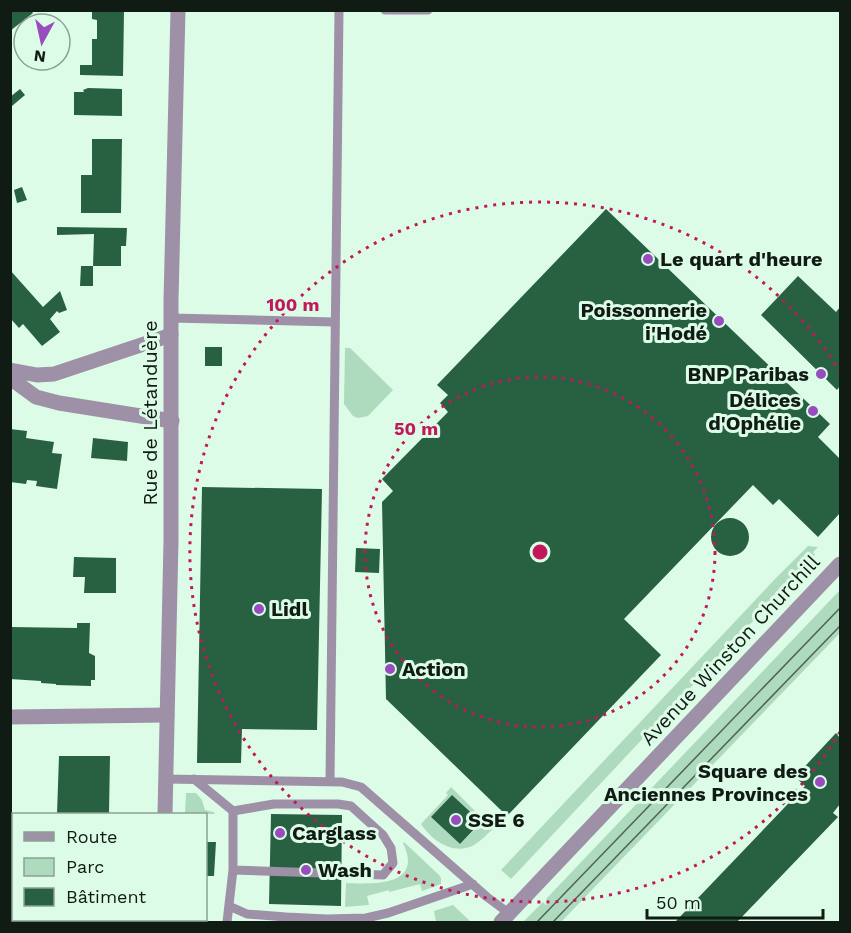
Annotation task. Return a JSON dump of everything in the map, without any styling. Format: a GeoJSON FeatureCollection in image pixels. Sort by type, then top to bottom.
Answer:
{"type":"FeatureCollection","features":[{"type":"Feature","properties":{"kind":"street","name":"Rue de Létanduère"},"geometry":{"type":"LineString","coordinates":[[165,813],[172,421],[171,318],[178,10]]}},
{"type":"Feature","properties":{"kind":"street"},"geometry":{"type":"LineString","coordinates":[[10,370],[37,375],[54,374],[171,334]]}},
{"type":"Feature","properties":{"kind":"street"},"geometry":{"type":"LineString","coordinates":[[10,378],[36,397],[59,403],[172,421]]}},
{"type":"Feature","properties":{"kind":"street","name":"Avenue Winston Churchill"},"geometry":{"type":"LineString","coordinates":[[505,918],[840,564]]}},
{"type":"Feature","properties":{"kind":"street"},"geometry":{"type":"LineString","coordinates":[[10,717],[167,715]]}},
{"type":"Feature","properties":{"kind":"lane"},"geometry":{"type":"LineString","coordinates":[[330,781],[339,10]]}},
{"type":"Feature","properties":{"kind":"lane"},"geometry":{"type":"LineString","coordinates":[[385,10],[428,10]]}},
{"type":"Feature","properties":{"kind":"lane"},"geometry":{"type":"LineString","coordinates":[[171,318],[334,322]]}},
{"type":"Feature","properties":{"kind":"lane"},"geometry":{"type":"LineString","coordinates":[[166,779],[330,781],[351,783],[361,787],[473,884],[505,918]]}},
{"type":"Feature","properties":{"kind":"lane"},"geometry":{"type":"LineString","coordinates":[[193,779],[233,811],[274,804],[351,806],[383,835],[391,848],[393,863],[383,875],[233,870]]}},
{"type":"Feature","properties":{"kind":"lane"},"geometry":{"type":"LineString","coordinates":[[227,922],[233,870],[233,811]]}},
{"type":"Feature","properties":{"kind":"lane"},"geometry":{"type":"LineString","coordinates":[[229,906],[247,914],[286,920],[366,918],[388,913],[473,884]]}},
{"type":"Feature","properties":{"kind":"green space"},"geometry":{"type":"Polygon","coordinates":[[[345,348],[350,348],[393,390],[368,416],[358,418],[353,416],[344,404],[345,348]]]}},
{"type":"Feature","properties":{"kind":"green space"},"geometry":{"type":"Polygon","coordinates":[[[808,546],[818,547],[813,552],[815,555],[511,879],[501,870],[775,579],[808,546]]]}},
{"type":"Feature","properties":{"kind":"green space"},"geometry":{"type":"Polygon","coordinates":[[[840,590],[840,633],[561,922],[523,922],[543,902],[546,905],[549,902],[546,899],[840,590]]]}},
{"type":"Feature","properties":{"kind":"green space"},"geometry":{"type":"Polygon","coordinates":[[[451,787],[493,829],[477,843],[466,848],[451,848],[437,841],[421,824],[448,795],[446,793],[451,787]],[[431,817],[460,844],[481,822],[431,817]]]}},
{"type":"Feature","properties":{"kind":"green space"},"geometry":{"type":"Polygon","coordinates":[[[186,793],[196,793],[202,800],[205,810],[215,814],[207,813],[185,813],[186,793]]]}},
{"type":"Feature","properties":{"kind":"green space"},"geometry":{"type":"Polygon","coordinates":[[[404,842],[439,875],[441,884],[422,891],[420,884],[389,892],[389,890],[367,896],[369,905],[345,907],[346,883],[381,882],[401,875],[407,868],[408,857],[404,842]]]}},
{"type":"Feature","properties":{"kind":"green space"},"geometry":{"type":"Polygon","coordinates":[[[453,905],[470,921],[436,922],[434,911],[453,905]]]}},
{"type":"Feature","properties":{"kind":"building"},"geometry":{"type":"Polygon","coordinates":[[[10,10],[31,10],[32,12],[12,12],[12,29],[10,31],[10,10]]]}},
{"type":"Feature","properties":{"kind":"building"},"geometry":{"type":"Polygon","coordinates":[[[92,10],[124,11],[123,76],[80,75],[80,65],[92,65],[92,39],[97,39],[97,20],[92,19],[92,10]]]}},
{"type":"Feature","properties":{"kind":"building"},"geometry":{"type":"Polygon","coordinates":[[[88,88],[122,89],[122,116],[74,115],[74,92],[84,92],[83,90],[88,88]]]}},
{"type":"Feature","properties":{"kind":"building"},"geometry":{"type":"Polygon","coordinates":[[[20,89],[25,95],[12,106],[10,97],[20,89]]]}},
{"type":"Feature","properties":{"kind":"building"},"geometry":{"type":"Polygon","coordinates":[[[92,139],[122,139],[121,213],[81,213],[81,175],[92,175],[92,139]]]}},
{"type":"Feature","properties":{"kind":"building"},"geometry":{"type":"Polygon","coordinates":[[[22,187],[27,200],[17,203],[14,190],[22,187]]]}},
{"type":"Feature","properties":{"kind":"building"},"geometry":{"type":"Polygon","coordinates":[[[606,209],[830,424],[818,437],[840,459],[840,513],[818,537],[779,499],[773,505],[753,485],[624,619],[661,655],[507,816],[386,699],[382,502],[393,491],[382,479],[448,412],[440,403],[448,395],[437,385],[606,209]]]}},
{"type":"Feature","properties":{"kind":"building"},"geometry":{"type":"Polygon","coordinates":[[[57,227],[127,228],[126,246],[121,246],[121,266],[93,266],[94,234],[57,235],[57,227]]]}},
{"type":"Feature","properties":{"kind":"building"},"geometry":{"type":"Polygon","coordinates":[[[81,266],[93,266],[93,286],[80,286],[81,266]]]}},
{"type":"Feature","properties":{"kind":"building"},"geometry":{"type":"Polygon","coordinates":[[[10,270],[43,307],[60,291],[67,310],[59,313],[57,311],[50,319],[60,332],[42,346],[23,324],[19,328],[10,318],[10,270]]]}},
{"type":"Feature","properties":{"kind":"building"},"geometry":{"type":"Polygon","coordinates":[[[798,276],[836,312],[840,307],[840,386],[837,390],[761,315],[798,276]]]}},
{"type":"Feature","properties":{"kind":"building"},"geometry":{"type":"Polygon","coordinates":[[[205,347],[222,347],[222,366],[205,366],[205,347]]]}},
{"type":"Feature","properties":{"kind":"building"},"geometry":{"type":"Polygon","coordinates":[[[10,429],[27,431],[26,438],[54,442],[52,453],[62,454],[57,489],[36,486],[37,481],[27,480],[26,484],[10,482],[10,429]]]}},
{"type":"Feature","properties":{"kind":"building"},"geometry":{"type":"Polygon","coordinates":[[[93,438],[128,442],[127,461],[91,458],[93,438]]]}},
{"type":"Feature","properties":{"kind":"building","name":"Lidl"},"geometry":{"type":"Polygon","coordinates":[[[202,487],[322,489],[317,730],[242,729],[241,763],[197,763],[202,487]]]}},
{"type":"Feature","properties":{"kind":"building"},"geometry":{"type":"Polygon","coordinates":[[[730,518],[744,523],[749,537],[744,551],[730,556],[716,551],[711,537],[716,523],[730,518]]]}},
{"type":"Feature","properties":{"kind":"building"},"geometry":{"type":"Polygon","coordinates":[[[356,548],[380,549],[379,573],[355,572],[356,548]]]}},
{"type":"Feature","properties":{"kind":"building"},"geometry":{"type":"Polygon","coordinates":[[[74,557],[116,558],[116,593],[84,593],[85,577],[73,577],[74,557]]]}},
{"type":"Feature","properties":{"kind":"building"},"geometry":{"type":"Polygon","coordinates":[[[77,623],[90,623],[89,653],[95,656],[95,680],[91,680],[91,686],[56,685],[41,683],[41,681],[10,679],[10,627],[77,628],[77,623]]]}},
{"type":"Feature","properties":{"kind":"building"},"geometry":{"type":"Polygon","coordinates":[[[836,733],[840,738],[840,804],[833,813],[838,817],[737,922],[675,922],[805,786],[795,777],[836,733]]]}},
{"type":"Feature","properties":{"kind":"building"},"geometry":{"type":"Polygon","coordinates":[[[59,756],[110,756],[109,813],[57,813],[59,756]]]}},
{"type":"Feature","properties":{"kind":"building","name":"SSE 6"},"geometry":{"type":"Polygon","coordinates":[[[452,795],[481,822],[460,844],[431,817],[452,795]]]}},
{"type":"Feature","properties":{"kind":"building"},"geometry":{"type":"Polygon","coordinates":[[[271,814],[342,815],[341,906],[269,904],[271,814]]]}},
{"type":"Feature","properties":{"kind":"building"},"geometry":{"type":"Polygon","coordinates":[[[207,842],[216,842],[214,876],[207,876],[207,842]]]}},
{"type":"Feature","properties":{"kind":"tram line"},"geometry":{"type":"LineString","coordinates":[[537,922],[840,608]]}},
{"type":"Feature","properties":{"kind":"tram line"},"geometry":{"type":"LineString","coordinates":[[553,922],[840,626]]}},
{"type":"Feature","properties":{"kind":"place","name":"Le quart d'heure"},"geometry":{"type":"Point","coordinates":[648,259]}},
{"type":"Feature","properties":{"kind":"place","name":"Poissonnerie i'Hodé"},"geometry":{"type":"Point","coordinates":[719,321]}},
{"type":"Feature","properties":{"kind":"place","name":"BNP Paribas"},"geometry":{"type":"Point","coordinates":[821,374]}},
{"type":"Feature","properties":{"kind":"place","name":"Délices d'Ophélie"},"geometry":{"type":"Point","coordinates":[813,411]}},
{"type":"Feature","properties":{"kind":"place","name":"Lidl"},"geometry":{"type":"Point","coordinates":[259,609]}},
{"type":"Feature","properties":{"kind":"place","name":"Action"},"geometry":{"type":"Point","coordinates":[390,669]}},
{"type":"Feature","properties":{"kind":"place","name":"Square des Anciennes Provinces"},"geometry":{"type":"Point","coordinates":[820,782]}},
{"type":"Feature","properties":{"kind":"place","name":"SSE 6"},"geometry":{"type":"Point","coordinates":[456,820]}},
{"type":"Feature","properties":{"kind":"place","name":"Carglass"},"geometry":{"type":"Point","coordinates":[280,833]}},
{"type":"Feature","properties":{"kind":"place","name":"Wash"},"geometry":{"type":"Point","coordinates":[306,870]}}]}
